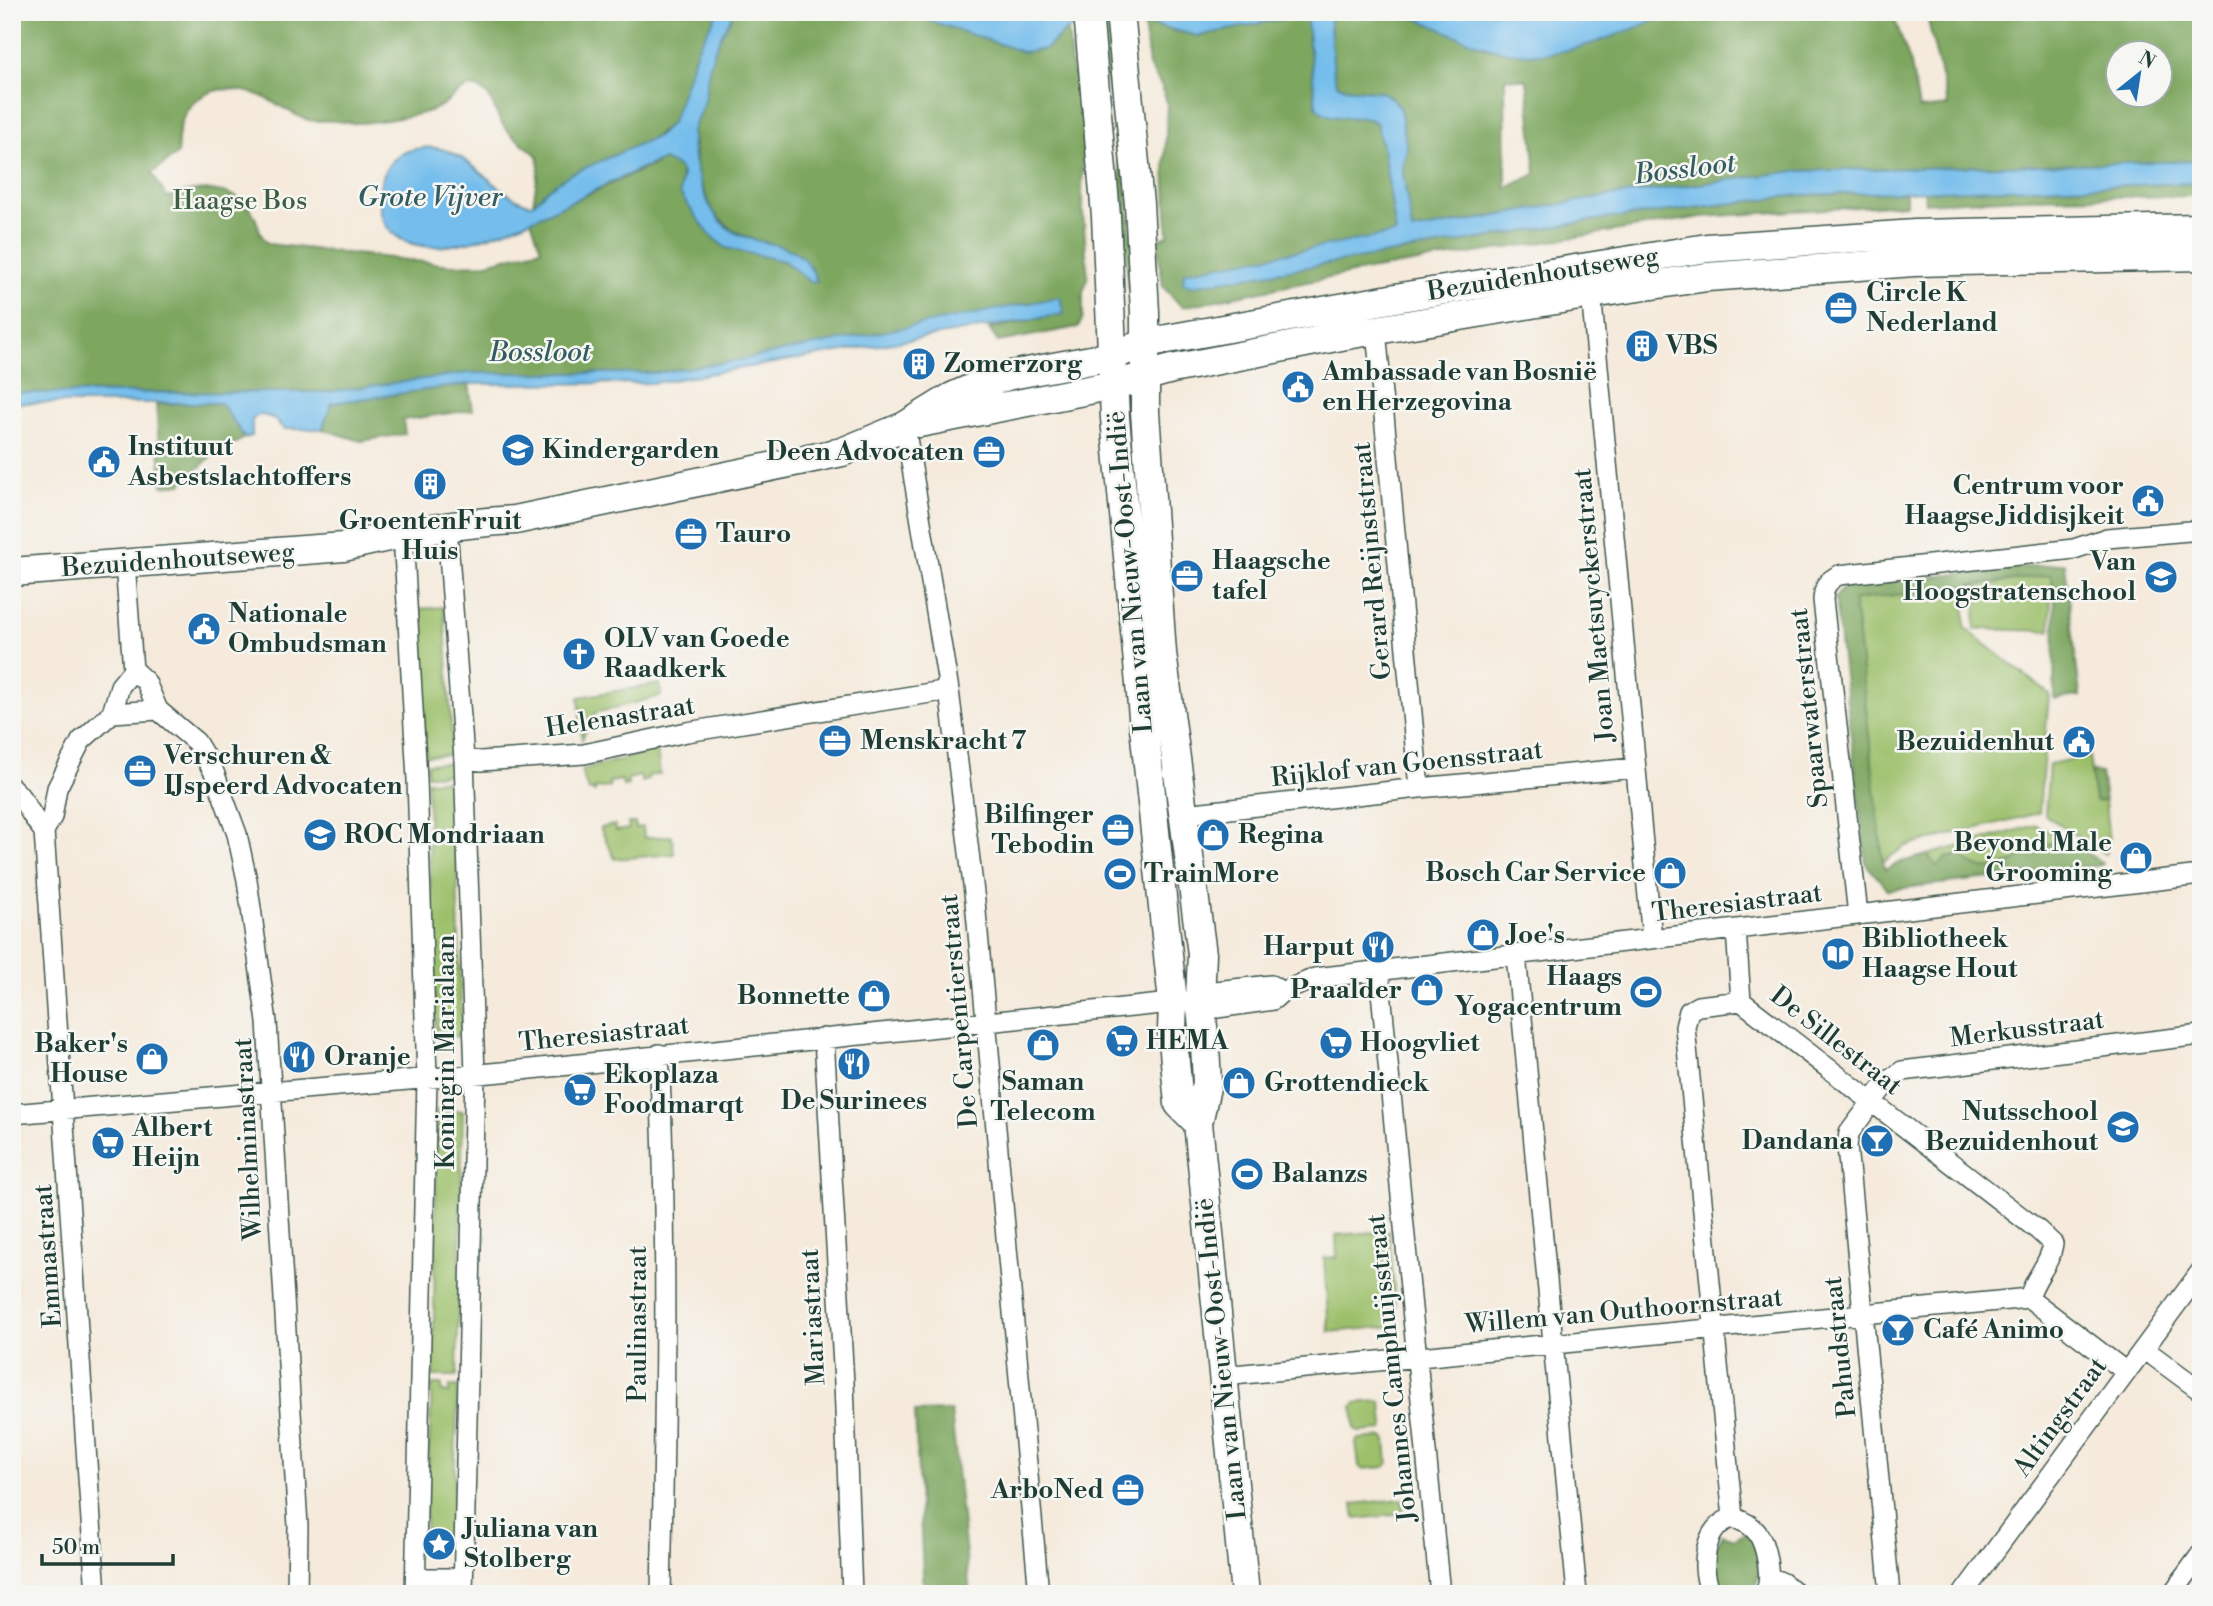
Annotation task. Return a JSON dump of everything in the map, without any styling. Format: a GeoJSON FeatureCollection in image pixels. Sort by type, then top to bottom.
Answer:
{"type":"FeatureCollection","features":[{"type":"Feature","properties":{"kind":"main road","name":"Laan van Nieuw-Oost-Indië"},"geometry":{"type":"LineString","coordinates":[[1088,12],[1106,216],[1114,385],[1144,727],[1187,1001]]}},
{"type":"Feature","properties":{"kind":"main road","name":"Laan van Nieuw-Oost-Indië"},"geometry":{"type":"LineString","coordinates":[[1120,12],[1139,204],[1145,411],[1162,653],[1202,954],[1187,1001],[1172,1030],[1179,1104],[1198,1123],[1245,1594]]}},
{"type":"Feature","properties":{"kind":"main road","name":"Bezuidenhoutseweg"},"geometry":{"type":"LineString","coordinates":[[12,572],[404,542],[842,452],[905,426],[952,397],[979,385],[1011,375],[1112,356],[1145,343],[1588,266],[1707,248],[1833,239],[1915,234],[2201,228]]}},
{"type":"Feature","properties":{"kind":"main road","name":"Bezuidenhoutseweg"},"geometry":{"type":"LineString","coordinates":[[905,426],[1114,385],[1172,369],[1376,330],[1591,294],[1707,278],[1846,266],[2201,256]]}},
{"type":"Feature","properties":{"kind":"street","name":"Joan Maetsuyckerstraat"},"geometry":{"type":"LineString","coordinates":[[1588,266],[1652,939]]}},
{"type":"Feature","properties":{"kind":"street","name":"Gerard Reijnststraat"},"geometry":{"type":"LineString","coordinates":[[1376,330],[1419,788]]}},
{"type":"Feature","properties":{"kind":"street","name":"De Carpentierstraat"},"geometry":{"type":"LineString","coordinates":[[905,426],[949,690],[975,901],[1039,1594]]}},
{"type":"Feature","properties":{"kind":"street","name":"Spaarwaterstraat"},"geometry":{"type":"LineString","coordinates":[[1858,915],[1823,600],[1824,587],[1829,580],[1839,575],[2074,549],[2107,538],[2201,530]]}},
{"type":"Feature","properties":{"kind":"street","name":"Koningin Marialaan"},"geometry":{"type":"LineString","coordinates":[[404,542],[419,828],[427,1078],[415,1586],[463,1586],[475,1074],[464,759],[448,533]]}},
{"type":"Feature","properties":{"kind":"street"},"geometry":{"type":"LineString","coordinates":[[111,713],[158,710],[146,682],[133,670],[125,563]]}},
{"type":"Feature","properties":{"kind":"street"},"geometry":{"type":"LineString","coordinates":[[16,791],[33,820],[44,831],[52,817],[57,788],[81,741],[111,713],[120,686],[133,670]]}},
{"type":"Feature","properties":{"kind":"street","name":"Helenastraat"},"geometry":{"type":"LineString","coordinates":[[464,759],[481,761],[584,754],[687,733],[949,690]]}},
{"type":"Feature","properties":{"kind":"street","name":"Wilhelminastraat"},"geometry":{"type":"LineString","coordinates":[[158,710],[196,742],[214,772],[237,834],[247,880],[262,987],[271,1093],[298,1526],[297,1594]]}},
{"type":"Feature","properties":{"kind":"street","name":"Rijklof van Goensstraat"},"geometry":{"type":"LineString","coordinates":[[1185,814],[1635,768]]}},
{"type":"Feature","properties":{"kind":"street"},"geometry":{"type":"LineString","coordinates":[[16,791],[43,793],[57,788]]}},
{"type":"Feature","properties":{"kind":"street","name":"Emmastraat"},"geometry":{"type":"LineString","coordinates":[[44,831],[96,1594]]}},
{"type":"Feature","properties":{"kind":"street","name":"Theresiastraat"},"geometry":{"type":"LineString","coordinates":[[12,1114],[271,1093],[985,1024],[1187,1001],[1215,990],[1271,985],[1282,992],[1315,978],[2201,875]]}},
{"type":"Feature","properties":{"kind":"street","name":"De Sillestraat"},"geometry":{"type":"LineString","coordinates":[[1736,930],[1741,1001]]}},
{"type":"Feature","properties":{"kind":"street"},"geometry":{"type":"LineString","coordinates":[[1516,955],[1577,1594]]}},
{"type":"Feature","properties":{"kind":"street","name":"Johannes Camphuijsstraat"},"geometry":{"type":"LineString","coordinates":[[1379,971],[1419,1357],[1440,1594]]}},
{"type":"Feature","properties":{"kind":"street","name":"De Sillestraat"},"geometry":{"type":"LineString","coordinates":[[1715,1329],[1685,1027],[1689,1011],[1698,1006],[1741,1001],[2053,1244],[2051,1257],[2032,1285],[2029,1298]]}},
{"type":"Feature","properties":{"kind":"street","name":"Merkusstraat"},"geometry":{"type":"LineString","coordinates":[[1872,1102],[1894,1075],[1910,1070],[2201,1035]]}},
{"type":"Feature","properties":{"kind":"street","name":"Mariastraat"},"geometry":{"type":"LineString","coordinates":[[824,1038],[844,1383],[852,1594]]}},
{"type":"Feature","properties":{"kind":"street","name":"Paulinastraat"},"geometry":{"type":"LineString","coordinates":[[659,1054],[665,1384],[661,1594]]}},
{"type":"Feature","properties":{"kind":"street","name":"Pahudstraat"},"geometry":{"type":"LineString","coordinates":[[1872,1102],[1849,1133],[1847,1146],[1890,1594]]}},
{"type":"Feature","properties":{"kind":"street","name":"Altingstraat"},"geometry":{"type":"LineString","coordinates":[[1963,1594],[2201,1271]]}},
{"type":"Feature","properties":{"kind":"street"},"geometry":{"type":"LineString","coordinates":[[2029,1298],[2125,1371]]}},
{"type":"Feature","properties":{"kind":"street","name":"Willem van Outhoornstraat"},"geometry":{"type":"LineString","coordinates":[[1223,1376],[2029,1298]]}},
{"type":"Feature","properties":{"kind":"street"},"geometry":{"type":"LineString","coordinates":[[1715,1329],[1733,1518]]}},
{"type":"Feature","properties":{"kind":"street"},"geometry":{"type":"LineString","coordinates":[[2144,1349],[2201,1391]]}},
{"type":"Feature","properties":{"kind":"street"},"geometry":{"type":"LineString","coordinates":[[1704,1590],[1707,1542],[1714,1529],[1725,1520],[1733,1518],[1751,1525],[1762,1538],[1767,1586],[1783,1583],[1797,1594]]}},
{"type":"Feature","properties":{"kind":"street"},"geometry":{"type":"LineString","coordinates":[[2172,1594],[2201,1554]]}},
{"type":"Feature","properties":{"kind":"green space","name":"Haagse Bos"},"geometry":{"type":"Polygon","coordinates":[[[12,12],[718,12],[672,122],[637,147],[564,179],[533,203],[538,157],[507,130],[486,94],[471,87],[433,110],[386,120],[353,123],[308,120],[261,96],[243,91],[227,89],[212,92],[190,107],[183,119],[178,154],[152,173],[167,198],[202,190],[227,193],[237,198],[247,205],[254,215],[261,234],[269,244],[451,265],[483,264],[541,249],[531,220],[664,160],[675,164],[680,171],[680,192],[710,235],[726,248],[784,261],[811,282],[817,281],[810,266],[732,230],[713,212],[698,177],[692,130],[704,104],[709,66],[717,40],[734,12],[904,12],[1023,52],[1045,49],[1068,29],[1072,72],[1079,82],[1083,134],[1082,199],[1088,279],[1083,292],[1083,318],[1078,327],[998,342],[989,329],[1064,313],[655,373],[538,374],[327,392],[12,393],[12,12]]]}},
{"type":"Feature","properties":{"kind":"green space"},"geometry":{"type":"Polygon","coordinates":[[[1329,12],[1403,12],[1485,47],[1520,54],[1659,18],[1667,12],[1892,12],[1911,64],[1919,109],[1948,106],[1926,12],[2048,12],[2055,18],[2076,12],[2201,12],[2201,161],[1795,171],[1596,198],[1411,231],[1402,166],[1407,150],[1400,107],[1382,92],[1345,88],[1337,84],[1329,12]],[[1505,78],[1506,188],[1536,174],[1527,80],[1505,78]]]}},
{"type":"Feature","properties":{"kind":"green space"},"geometry":{"type":"Polygon","coordinates":[[[1306,14],[1316,106],[1329,115],[1376,122],[1397,234],[1185,272],[1191,286],[1596,220],[1799,195],[1906,192],[1906,204],[1702,217],[1368,270],[1182,307],[1163,287],[1157,240],[1168,236],[1165,165],[1167,103],[1162,87],[1149,66],[1144,24],[1198,36],[1306,14]]]}},
{"type":"Feature","properties":{"kind":"green space"},"geometry":{"type":"Polygon","coordinates":[[[1110,26],[1119,95],[1110,98],[1102,64],[1100,27],[1110,26]]]}},
{"type":"Feature","properties":{"kind":"green space"},"geometry":{"type":"Polygon","coordinates":[[[1119,106],[1136,287],[1128,288],[1120,168],[1112,107],[1119,106]]]}},
{"type":"Feature","properties":{"kind":"green space"},"geometry":{"type":"Polygon","coordinates":[[[2201,183],[2201,196],[2024,198],[1925,203],[1925,191],[2201,183]]]}},
{"type":"Feature","properties":{"kind":"green space"},"geometry":{"type":"Polygon","coordinates":[[[469,384],[473,410],[403,420],[405,434],[361,441],[322,429],[332,403],[469,384]]]}},
{"type":"Feature","properties":{"kind":"green space"},"geometry":{"type":"Polygon","coordinates":[[[222,403],[245,438],[213,455],[181,484],[162,486],[156,404],[222,403]]]}},
{"type":"Feature","properties":{"kind":"green space"},"geometry":{"type":"Polygon","coordinates":[[[2065,563],[2080,696],[2054,699],[2055,595],[2051,575],[1854,600],[1883,862],[1885,870],[1901,862],[1927,855],[1938,867],[1946,858],[1960,855],[1971,863],[1992,869],[2012,863],[2041,842],[2073,849],[2076,847],[2103,863],[2102,865],[1888,890],[1866,864],[1835,598],[1845,586],[2065,563]]]}},
{"type":"Feature","properties":{"kind":"green space"},"geometry":{"type":"Polygon","coordinates":[[[2051,575],[2055,595],[1968,591],[1967,587],[2051,575]]]}},
{"type":"Feature","properties":{"kind":"green space"},"geometry":{"type":"Polygon","coordinates":[[[1965,592],[1965,628],[2049,694],[2039,813],[1906,846],[1883,862],[1854,600],[1903,594],[1965,592]]]}},
{"type":"Feature","properties":{"kind":"green space"},"geometry":{"type":"Polygon","coordinates":[[[1976,595],[2051,597],[2050,631],[1975,629],[1976,595]]]}},
{"type":"Feature","properties":{"kind":"green space"},"geometry":{"type":"Polygon","coordinates":[[[444,607],[453,755],[425,756],[419,609],[444,607]]]}},
{"type":"Feature","properties":{"kind":"green space"},"geometry":{"type":"Polygon","coordinates":[[[660,684],[661,696],[595,713],[582,739],[579,697],[660,684]]]}},
{"type":"Feature","properties":{"kind":"green space"},"geometry":{"type":"Polygon","coordinates":[[[657,750],[660,774],[648,776],[648,780],[642,782],[640,776],[628,779],[628,785],[623,786],[622,780],[609,782],[610,787],[595,789],[595,792],[588,790],[581,770],[657,750]]]}},
{"type":"Feature","properties":{"kind":"green space"},"geometry":{"type":"Polygon","coordinates":[[[2089,756],[2095,801],[2105,801],[2109,843],[2105,854],[2045,815],[2049,764],[2089,756]]]}},
{"type":"Feature","properties":{"kind":"green space"},"geometry":{"type":"Polygon","coordinates":[[[453,763],[453,774],[427,775],[427,764],[453,763]]]}},
{"type":"Feature","properties":{"kind":"green space"},"geometry":{"type":"Polygon","coordinates":[[[2091,772],[2101,773],[2105,801],[2095,802],[2091,772]]]}},
{"type":"Feature","properties":{"kind":"green space"},"geometry":{"type":"Polygon","coordinates":[[[454,780],[462,1036],[436,1037],[427,781],[454,780]]]}},
{"type":"Feature","properties":{"kind":"green space"},"geometry":{"type":"Polygon","coordinates":[[[628,823],[635,823],[636,828],[643,827],[644,838],[672,836],[674,854],[615,859],[600,828],[615,825],[616,831],[629,829],[628,823]]]}},
{"type":"Feature","properties":{"kind":"green space"},"geometry":{"type":"Polygon","coordinates":[[[2036,825],[2056,835],[2051,844],[2041,842],[2019,861],[1986,870],[1970,865],[1938,867],[1927,855],[2036,825]]]}},
{"type":"Feature","properties":{"kind":"green space"},"geometry":{"type":"Polygon","coordinates":[[[437,1110],[463,1111],[457,1376],[433,1376],[437,1110]]]}},
{"type":"Feature","properties":{"kind":"green space"},"geometry":{"type":"Polygon","coordinates":[[[1389,1231],[1397,1326],[1329,1332],[1324,1258],[1337,1257],[1336,1235],[1389,1231]]]}},
{"type":"Feature","properties":{"kind":"green space"},"geometry":{"type":"Polygon","coordinates":[[[432,1385],[442,1385],[442,1392],[449,1393],[450,1386],[458,1386],[452,1537],[425,1536],[432,1385]]]}},
{"type":"Feature","properties":{"kind":"green space"},"geometry":{"type":"Polygon","coordinates":[[[1356,1403],[1382,1403],[1384,1427],[1382,1430],[1359,1432],[1355,1429],[1353,1406],[1356,1403]]]}},
{"type":"Feature","properties":{"kind":"green space"},"geometry":{"type":"Polygon","coordinates":[[[951,1411],[970,1594],[924,1594],[915,1412],[951,1411]]]}},
{"type":"Feature","properties":{"kind":"green space"},"geometry":{"type":"Polygon","coordinates":[[[1383,1437],[1386,1440],[1388,1464],[1385,1467],[1362,1469],[1359,1466],[1356,1442],[1359,1439],[1383,1437]]]}},
{"type":"Feature","properties":{"kind":"green space"},"geometry":{"type":"Polygon","coordinates":[[[1402,1499],[1404,1514],[1355,1519],[1353,1504],[1402,1499]]]}},
{"type":"Feature","properties":{"kind":"green space"},"geometry":{"type":"Polygon","coordinates":[[[1745,1532],[1757,1543],[1758,1577],[1748,1594],[1730,1594],[1719,1585],[1714,1550],[1723,1535],[1735,1539],[1745,1532]]]}},
{"type":"Feature","properties":{"kind":"water","name":"Grote Vijver"},"geometry":{"type":"Polygon","coordinates":[[[718,12],[734,12],[714,51],[704,102],[692,132],[694,158],[702,188],[715,214],[724,224],[746,237],[792,250],[802,257],[817,281],[810,282],[784,261],[726,248],[710,235],[684,200],[680,193],[682,174],[678,167],[664,160],[523,224],[482,238],[444,246],[412,244],[385,224],[381,214],[381,181],[392,161],[408,151],[427,147],[458,156],[498,187],[529,204],[534,203],[548,189],[569,175],[660,135],[672,122],[698,47],[718,12]]]}},
{"type":"Feature","properties":{"kind":"water"},"geometry":{"type":"Polygon","coordinates":[[[904,12],[1329,12],[1337,84],[1345,88],[1382,92],[1400,107],[1407,150],[1402,166],[1412,231],[1596,198],[1795,171],[2201,161],[2201,183],[1799,195],[1596,220],[1191,286],[1183,283],[1184,272],[1396,233],[1384,154],[1376,122],[1329,115],[1316,106],[1306,14],[1198,36],[1149,24],[1068,29],[1045,49],[1023,52],[904,12]]]}},
{"type":"Feature","properties":{"kind":"water"},"geometry":{"type":"Polygon","coordinates":[[[1403,12],[1667,12],[1638,27],[1577,48],[1526,54],[1480,45],[1403,12]]]}},
{"type":"Feature","properties":{"kind":"water"},"geometry":{"type":"Polygon","coordinates":[[[1060,297],[1064,314],[654,383],[469,384],[332,403],[322,429],[284,429],[273,418],[259,414],[252,420],[252,436],[245,438],[221,403],[12,403],[12,393],[327,392],[467,373],[655,373],[734,361],[1060,297]]]}},
{"type":"Feature","properties":{"kind":"place","name":"Circle K Nederland"},"geometry":{"type":"Point","coordinates":[1841,308]}},
{"type":"Feature","properties":{"kind":"place","name":"VBS"},"geometry":{"type":"Point","coordinates":[1642,346]}},
{"type":"Feature","properties":{"kind":"place","name":"Zomerzorg"},"geometry":{"type":"Point","coordinates":[919,364]}},
{"type":"Feature","properties":{"kind":"place","name":"Ambassade van Bosnië en Herzegovina"},"geometry":{"type":"Point","coordinates":[1298,387]}},
{"type":"Feature","properties":{"kind":"place","name":"Kindergarden"},"geometry":{"type":"Point","coordinates":[518,450]}},
{"type":"Feature","properties":{"kind":"place","name":"Deen Advocaten"},"geometry":{"type":"Point","coordinates":[989,452]}},
{"type":"Feature","properties":{"kind":"place","name":"Instituut Asbestslachtoffers"},"geometry":{"type":"Point","coordinates":[104,462]}},
{"type":"Feature","properties":{"kind":"place","name":"GroentenFruit Huis"},"geometry":{"type":"Point","coordinates":[430,484]}},
{"type":"Feature","properties":{"kind":"place","name":"Centrum voor Haagse Jiddisjkeit"},"geometry":{"type":"Point","coordinates":[2148,501]}},
{"type":"Feature","properties":{"kind":"place","name":"Tauro"},"geometry":{"type":"Point","coordinates":[691,534]}},
{"type":"Feature","properties":{"kind":"place","name":"Haagsche tafel"},"geometry":{"type":"Point","coordinates":[1187,576]}},
{"type":"Feature","properties":{"kind":"place","name":"Van Hoogstratenschool"},"geometry":{"type":"Point","coordinates":[2161,577]}},
{"type":"Feature","properties":{"kind":"place","name":"Nationale Ombudsman"},"geometry":{"type":"Point","coordinates":[204,629]}},
{"type":"Feature","properties":{"kind":"place","name":"OLV van Goede Raadkerk"},"geometry":{"type":"Point","coordinates":[579,654]}},
{"type":"Feature","properties":{"kind":"place","name":"Menskracht 7"},"geometry":{"type":"Point","coordinates":[835,741]}},
{"type":"Feature","properties":{"kind":"place","name":"Bezuidenhut"},"geometry":{"type":"Point","coordinates":[2079,742]}},
{"type":"Feature","properties":{"kind":"place","name":"Verschuren & IJspeerd Advocaten"},"geometry":{"type":"Point","coordinates":[140,771]}},
{"type":"Feature","properties":{"kind":"place","name":"Bilfinger Tebodin"},"geometry":{"type":"Point","coordinates":[1118,830]}},
{"type":"Feature","properties":{"kind":"place","name":"ROC Mondriaan"},"geometry":{"type":"Point","coordinates":[320,835]}},
{"type":"Feature","properties":{"kind":"place","name":"Regina"},"geometry":{"type":"Point","coordinates":[1213,835]}},
{"type":"Feature","properties":{"kind":"place","name":"Beyond Male Grooming"},"geometry":{"type":"Point","coordinates":[2136,858]}},
{"type":"Feature","properties":{"kind":"place","name":"Bosch Car Service"},"geometry":{"type":"Point","coordinates":[1670,873]}},
{"type":"Feature","properties":{"kind":"place","name":"TrainMore"},"geometry":{"type":"Point","coordinates":[1120,874]}},
{"type":"Feature","properties":{"kind":"place","name":"Joe's"},"geometry":{"type":"Point","coordinates":[1483,935]}},
{"type":"Feature","properties":{"kind":"place","name":"Harput"},"geometry":{"type":"Point","coordinates":[1378,947]}},
{"type":"Feature","properties":{"kind":"place","name":"Bibliotheek Haagse Hout"},"geometry":{"type":"Point","coordinates":[1838,954]}},
{"type":"Feature","properties":{"kind":"place","name":"Praalder"},"geometry":{"type":"Point","coordinates":[1427,990]}},
{"type":"Feature","properties":{"kind":"place","name":"Haags Yogacentrum"},"geometry":{"type":"Point","coordinates":[1646,992]}},
{"type":"Feature","properties":{"kind":"place","name":"Bonnette"},"geometry":{"type":"Point","coordinates":[874,996]}},
{"type":"Feature","properties":{"kind":"place","name":"HEMA"},"geometry":{"type":"Point","coordinates":[1122,1041]}},
{"type":"Feature","properties":{"kind":"place","name":"Hoogvliet"},"geometry":{"type":"Point","coordinates":[1336,1043]}},
{"type":"Feature","properties":{"kind":"place","name":"Saman Telecom"},"geometry":{"type":"Point","coordinates":[1043,1045]}},
{"type":"Feature","properties":{"kind":"place","name":"Oranje"},"geometry":{"type":"Point","coordinates":[299,1057]}},
{"type":"Feature","properties":{"kind":"place","name":"Baker's House"},"geometry":{"type":"Point","coordinates":[152,1059]}},
{"type":"Feature","properties":{"kind":"place","name":"De Surinees"},"geometry":{"type":"Point","coordinates":[854,1064]}},
{"type":"Feature","properties":{"kind":"place","name":"Grottendieck"},"geometry":{"type":"Point","coordinates":[1239,1083]}},
{"type":"Feature","properties":{"kind":"place","name":"Ekoplaza Foodmarqt"},"geometry":{"type":"Point","coordinates":[580,1090]}},
{"type":"Feature","properties":{"kind":"place","name":"Nutsschool Bezuidenhout"},"geometry":{"type":"Point","coordinates":[2123,1127]}},
{"type":"Feature","properties":{"kind":"place","name":"Dandana"},"geometry":{"type":"Point","coordinates":[1877,1141]}},
{"type":"Feature","properties":{"kind":"place","name":"Albert Heijn"},"geometry":{"type":"Point","coordinates":[108,1143]}},
{"type":"Feature","properties":{"kind":"place","name":"Balanzs"},"geometry":{"type":"Point","coordinates":[1247,1174]}},
{"type":"Feature","properties":{"kind":"place","name":"Café Animo"},"geometry":{"type":"Point","coordinates":[1898,1330]}},
{"type":"Feature","properties":{"kind":"place","name":"ArboNed"},"geometry":{"type":"Point","coordinates":[1128,1490]}},
{"type":"Feature","properties":{"kind":"place","name":"Juliana van Stolberg"},"geometry":{"type":"Point","coordinates":[439,1544]}},
{"type":"Feature","properties":{"kind":"water label","name":"Bossloot"},"geometry":{"type":"Point","coordinates":[1685,169]}},
{"type":"Feature","properties":{"kind":"water label","name":"Bossloot"},"geometry":{"type":"Point","coordinates":[540,352]}}]}
